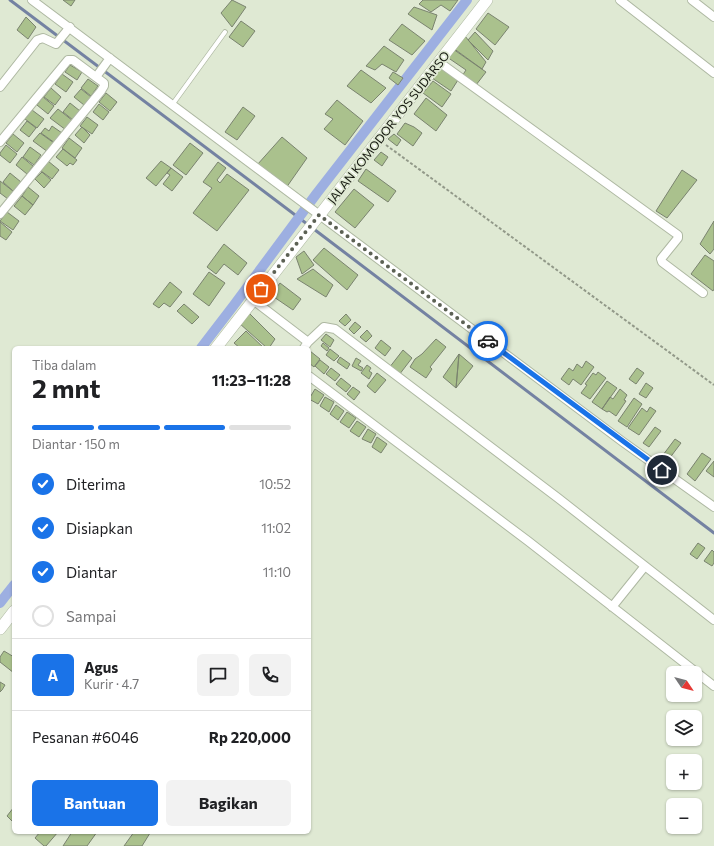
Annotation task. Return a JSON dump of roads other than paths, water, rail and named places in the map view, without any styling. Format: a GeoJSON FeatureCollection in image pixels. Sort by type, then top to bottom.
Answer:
{"type":"FeatureCollection","features":[{"type":"Feature","properties":{"kind":"street"},"geometry":{"type":"LineString","coordinates":[[32,0],[109,60],[172,105],[316,214],[623,442],[714,507]]}},
{"type":"Feature","properties":{"kind":"street","name":"JALAN KOMODOR YOS SUDARSO"},"geometry":{"type":"LineString","coordinates":[[218,346],[304,235],[316,214],[378,139],[487,0]]}},
{"type":"Feature","properties":{"kind":"street"},"geometry":{"type":"LineString","coordinates":[[620,0],[714,73]]}},
{"type":"Feature","properties":{"kind":"street"},"geometry":{"type":"LineString","coordinates":[[692,0],[714,17]]}},
{"type":"Feature","properties":{"kind":"street"},"geometry":{"type":"LineString","coordinates":[[0,87],[40,38],[56,44],[69,28]]}},
{"type":"Feature","properties":{"kind":"street"},"geometry":{"type":"LineString","coordinates":[[0,142],[68,60],[73,60],[98,75],[104,83],[101,91],[0,214]]}},
{"type":"Feature","properties":{"kind":"street"},"geometry":{"type":"LineString","coordinates":[[98,75],[109,60]]}},
{"type":"Feature","properties":{"kind":"street"},"geometry":{"type":"LineString","coordinates":[[439,62],[678,235],[675,243],[661,259],[662,262],[702,292]]}},
{"type":"Feature","properties":{"kind":"street"},"geometry":{"type":"LineString","coordinates":[[253,300],[306,345],[324,327],[334,329],[558,498],[714,620]]}},
{"type":"Feature","properties":{"kind":"street"},"geometry":{"type":"LineString","coordinates":[[311,378],[528,541],[714,686]]}},
{"type":"Feature","properties":{"kind":"street"},"geometry":{"type":"LineString","coordinates":[[612,607],[645,566]]}},
{"type":"Feature","properties":{"kind":"street"},"geometry":{"type":"LineString","coordinates":[[0,629],[12,614]]}},
{"type":"Feature","properties":{"kind":"lane"},"geometry":{"type":"LineString","coordinates":[[172,105],[225,32]]}},
{"type":"Feature","properties":{"kind":"waterway"},"geometry":{"type":"LineString","coordinates":[[10,0],[714,533]]}},
{"type":"Feature","properties":{"kind":"waterway"},"geometry":{"type":"LineString","coordinates":[[203,346],[317,193],[467,0]]}},
{"type":"Feature","properties":{"kind":"waterway"},"geometry":{"type":"LineString","coordinates":[[0,603],[12,588]]}}]}
